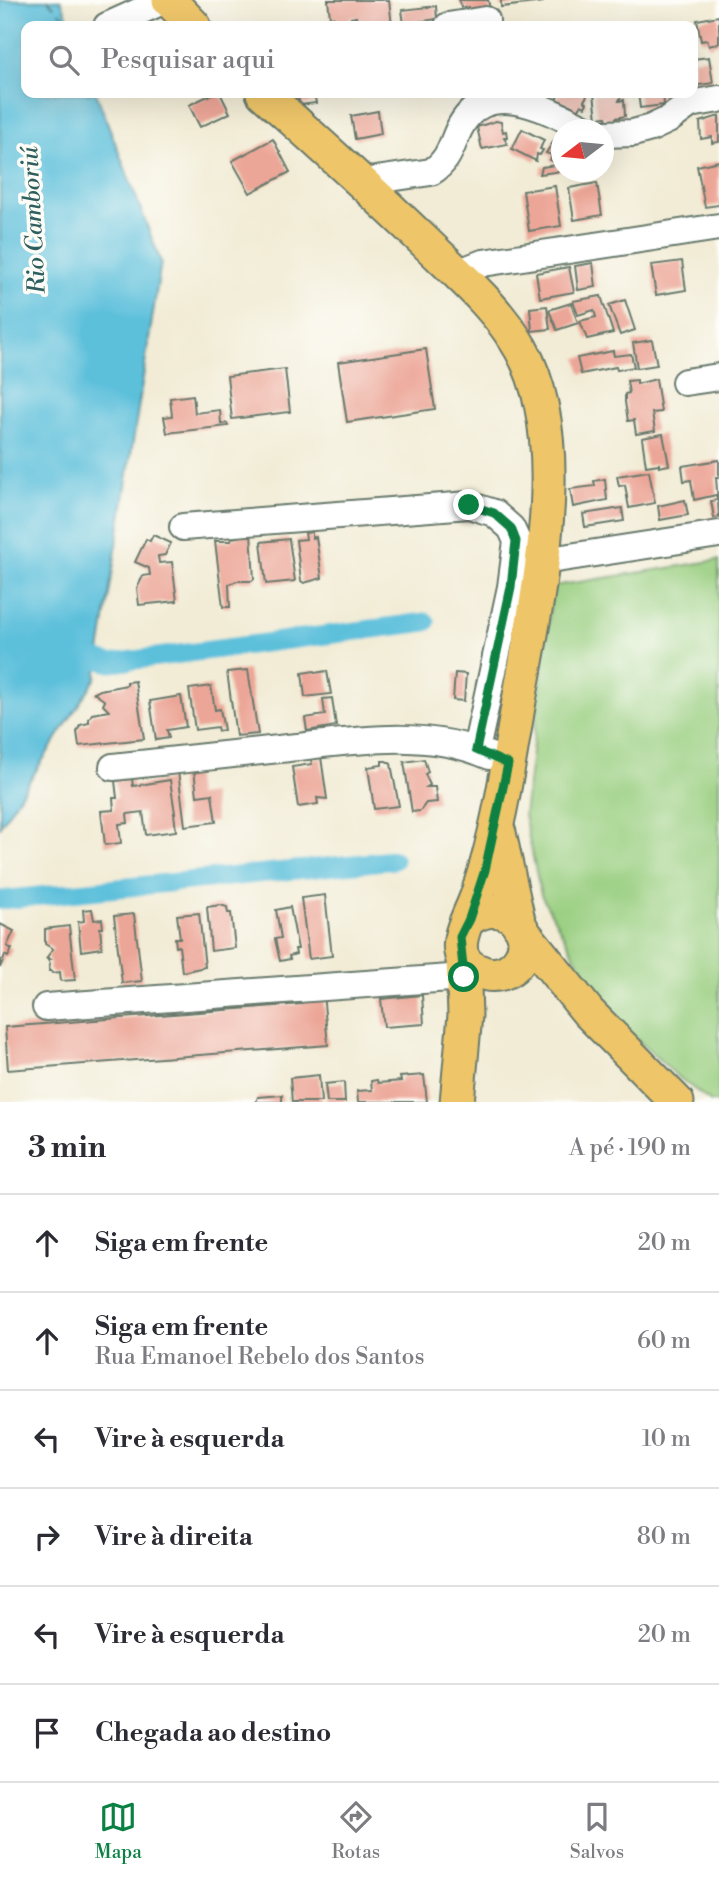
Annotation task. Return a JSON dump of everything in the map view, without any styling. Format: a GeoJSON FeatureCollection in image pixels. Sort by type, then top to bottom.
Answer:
{"type":"FeatureCollection","features":[{"type":"Feature","properties":{"kind":"main road"},"geometry":{"type":"LineString","coordinates":[[167,0],[189,21]]}},
{"type":"Feature","properties":{"kind":"main road"},"geometry":{"type":"LineString","coordinates":[[269,98],[457,273],[505,325],[522,350],[533,377],[546,447],[548,480],[543,561],[498,820],[485,870],[469,919],[460,937],[465,1016],[457,1102]]}},
{"type":"Feature","properties":{"kind":"main road"},"geometry":{"type":"LineString","coordinates":[[461,1061],[482,1015],[523,952],[521,928],[506,873],[498,820]]}},
{"type":"Feature","properties":{"kind":"main road"},"geometry":{"type":"LineString","coordinates":[[469,919],[478,912],[490,909],[511,916],[588,1012],[677,1102]]}},
{"type":"Feature","properties":{"kind":"main road"},"geometry":{"type":"LineString","coordinates":[[464,967],[497,975],[509,970]]}},
{"type":"Feature","properties":{"kind":"main road"},"geometry":{"type":"LineString","coordinates":[[509,970],[588,1012]]}},
{"type":"Feature","properties":{"kind":"street"},"geometry":{"type":"LineString","coordinates":[[119,21],[167,0]]}},
{"type":"Feature","properties":{"kind":"street"},"geometry":{"type":"LineString","coordinates":[[480,21],[486,20]]}},
{"type":"Feature","properties":{"kind":"street"},"geometry":{"type":"LineString","coordinates":[[362,182],[430,172],[440,166],[449,155],[458,131],[468,116],[493,101],[509,98],[563,119]]}},
{"type":"Feature","properties":{"kind":"street"},"geometry":{"type":"LineString","coordinates":[[614,134],[633,133],[650,128],[668,120],[690,104],[719,99]]}},
{"type":"Feature","properties":{"kind":"street"},"geometry":{"type":"LineString","coordinates":[[457,273],[483,263],[719,227]]}},
{"type":"Feature","properties":{"kind":"street"},"geometry":{"type":"LineString","coordinates":[[685,382],[719,377]]}},
{"type":"Feature","properties":{"kind":"street"},"geometry":{"type":"LineString","coordinates":[[183,527],[469,505],[494,513],[511,528],[516,541],[511,587],[476,750]]}},
{"type":"Feature","properties":{"kind":"street"},"geometry":{"type":"LineString","coordinates":[[543,561],[719,534]]}},
{"type":"Feature","properties":{"kind":"street"},"geometry":{"type":"LineString","coordinates":[[113,767],[377,739],[425,738],[476,750],[508,764]]}},
{"type":"Feature","properties":{"kind":"street"},"geometry":{"type":"LineString","coordinates":[[46,1007],[464,967]]}},
{"type":"Feature","properties":{"kind":"green space"},"geometry":{"type":"Polygon","coordinates":[[[719,560],[719,1102],[711,1102],[677,1076],[605,1010],[541,895],[524,815],[553,586],[719,560]]]}},
{"type":"Feature","properties":{"kind":"water","name":"Rio Camboriú"},"geometry":{"type":"Polygon","coordinates":[[[0,0],[61,0],[69,21],[21,21],[21,98],[98,98],[161,262],[96,678],[0,826],[0,0]]]}},
{"type":"Feature","properties":{"kind":"building"},"geometry":{"type":"Polygon","coordinates":[[[328,0],[389,0],[391,21],[357,21],[356,17],[350,18],[350,21],[334,21],[333,17],[330,17],[328,0]]]}},
{"type":"Feature","properties":{"kind":"building"},"geometry":{"type":"Polygon","coordinates":[[[459,0],[488,0],[491,13],[470,18],[468,8],[461,7],[459,0]]]}},
{"type":"Feature","properties":{"kind":"building"},"geometry":{"type":"Polygon","coordinates":[[[501,0],[543,0],[543,2],[501,7],[501,0]]]}},
{"type":"Feature","properties":{"kind":"building"},"geometry":{"type":"Polygon","coordinates":[[[436,6],[437,19],[404,21],[402,10],[436,6]]]}},
{"type":"Feature","properties":{"kind":"building"},"geometry":{"type":"Polygon","coordinates":[[[719,16],[719,43],[709,46],[707,40],[701,41],[697,20],[719,16]]]}},
{"type":"Feature","properties":{"kind":"building"},"geometry":{"type":"Polygon","coordinates":[[[709,57],[713,83],[698,85],[698,58],[709,57]]]}},
{"type":"Feature","properties":{"kind":"building"},"geometry":{"type":"Polygon","coordinates":[[[204,98],[222,98],[230,113],[200,127],[189,105],[204,98]]]}},
{"type":"Feature","properties":{"kind":"building"},"geometry":{"type":"Polygon","coordinates":[[[298,98],[315,98],[316,103],[300,105],[298,98]]]}},
{"type":"Feature","properties":{"kind":"building"},"geometry":{"type":"Polygon","coordinates":[[[586,98],[584,101],[587,103],[585,107],[581,105],[577,113],[570,109],[572,106],[556,99],[586,98]]]}},
{"type":"Feature","properties":{"kind":"building"},"geometry":{"type":"Polygon","coordinates":[[[594,98],[624,100],[625,116],[616,118],[617,121],[606,117],[597,118],[594,98]]]}},
{"type":"Feature","properties":{"kind":"building"},"geometry":{"type":"Polygon","coordinates":[[[639,98],[663,98],[664,105],[640,108],[639,98]]]}},
{"type":"Feature","properties":{"kind":"building"},"geometry":{"type":"Polygon","coordinates":[[[378,111],[381,134],[355,139],[351,116],[378,111]]]}},
{"type":"Feature","properties":{"kind":"building"},"geometry":{"type":"Polygon","coordinates":[[[719,116],[719,142],[712,143],[712,137],[701,139],[700,122],[719,116]]]}},
{"type":"Feature","properties":{"kind":"building"},"geometry":{"type":"Polygon","coordinates":[[[501,122],[503,132],[506,131],[507,137],[504,137],[507,144],[482,149],[477,127],[501,122]]]}},
{"type":"Feature","properties":{"kind":"building"},"geometry":{"type":"Polygon","coordinates":[[[522,129],[544,140],[540,149],[543,150],[540,155],[537,154],[536,161],[512,149],[522,129]]]}},
{"type":"Feature","properties":{"kind":"building"},"geometry":{"type":"Polygon","coordinates":[[[273,139],[290,172],[250,193],[232,161],[273,139]]]}},
{"type":"Feature","properties":{"kind":"building"},"geometry":{"type":"Polygon","coordinates":[[[719,161],[719,205],[705,207],[697,166],[719,161]]]}},
{"type":"Feature","properties":{"kind":"building"},"geometry":{"type":"Polygon","coordinates":[[[551,166],[551,172],[540,174],[542,167],[551,166]]]}},
{"type":"Feature","properties":{"kind":"building"},"geometry":{"type":"Polygon","coordinates":[[[597,183],[602,215],[574,220],[569,188],[597,183]]]}},
{"type":"Feature","properties":{"kind":"building"},"geometry":{"type":"Polygon","coordinates":[[[555,186],[561,226],[529,231],[523,191],[555,186]]]}},
{"type":"Feature","properties":{"kind":"building"},"geometry":{"type":"Polygon","coordinates":[[[682,261],[686,290],[656,295],[651,265],[682,261]]]}},
{"type":"Feature","properties":{"kind":"building"},"geometry":{"type":"Polygon","coordinates":[[[593,263],[596,287],[578,290],[575,266],[593,263]]]}},
{"type":"Feature","properties":{"kind":"building"},"geometry":{"type":"Polygon","coordinates":[[[569,267],[574,292],[540,298],[536,273],[569,267]]]}},
{"type":"Feature","properties":{"kind":"building"},"geometry":{"type":"Polygon","coordinates":[[[601,296],[613,333],[587,339],[580,321],[596,317],[594,310],[578,315],[573,301],[601,296]]]}},
{"type":"Feature","properties":{"kind":"building"},"geometry":{"type":"Polygon","coordinates":[[[625,300],[635,330],[620,335],[609,305],[625,300]]]}},
{"type":"Feature","properties":{"kind":"building"},"geometry":{"type":"Polygon","coordinates":[[[571,303],[578,323],[557,330],[549,310],[571,303]]]}},
{"type":"Feature","properties":{"kind":"building"},"geometry":{"type":"Polygon","coordinates":[[[547,306],[550,329],[532,331],[530,308],[547,306]]]}},
{"type":"Feature","properties":{"kind":"building"},"geometry":{"type":"Polygon","coordinates":[[[652,340],[657,365],[637,368],[633,343],[652,340]]]}},
{"type":"Feature","properties":{"kind":"building"},"geometry":{"type":"Polygon","coordinates":[[[426,349],[435,409],[347,422],[338,362],[426,349]]]}},
{"type":"Feature","properties":{"kind":"building"},"geometry":{"type":"Polygon","coordinates":[[[613,351],[614,356],[631,354],[634,367],[617,370],[616,367],[581,374],[577,358],[613,351]]]}},
{"type":"Feature","properties":{"kind":"building"},"geometry":{"type":"Polygon","coordinates":[[[285,369],[290,412],[232,419],[227,376],[285,369]]]}},
{"type":"Feature","properties":{"kind":"building"},"geometry":{"type":"Polygon","coordinates":[[[656,379],[661,412],[652,413],[655,431],[636,434],[634,420],[628,421],[625,402],[625,394],[629,393],[627,381],[637,380],[637,384],[656,379]]]}},
{"type":"Feature","properties":{"kind":"building"},"geometry":{"type":"Polygon","coordinates":[[[193,395],[195,413],[220,410],[221,424],[227,423],[228,426],[167,433],[164,417],[172,416],[170,398],[193,395]]]}},
{"type":"Feature","properties":{"kind":"building"},"geometry":{"type":"Polygon","coordinates":[[[663,434],[669,465],[646,466],[642,438],[663,434]]]}},
{"type":"Feature","properties":{"kind":"building"},"geometry":{"type":"Polygon","coordinates":[[[719,460],[719,477],[716,477],[719,517],[714,518],[711,501],[717,500],[716,495],[694,500],[691,480],[684,481],[682,466],[719,460]]]}},
{"type":"Feature","properties":{"kind":"building"},"geometry":{"type":"Polygon","coordinates":[[[649,471],[655,503],[629,508],[625,485],[619,486],[617,476],[649,471]]]}},
{"type":"Feature","properties":{"kind":"building"},"geometry":{"type":"Polygon","coordinates":[[[605,479],[607,500],[573,507],[570,489],[595,486],[594,481],[605,479]]]}},
{"type":"Feature","properties":{"kind":"building"},"geometry":{"type":"Polygon","coordinates":[[[685,500],[688,515],[660,520],[658,506],[685,500]]]}},
{"type":"Feature","properties":{"kind":"building"},"geometry":{"type":"Polygon","coordinates":[[[622,508],[624,521],[585,527],[583,514],[622,508]]]}},
{"type":"Feature","properties":{"kind":"building"},"geometry":{"type":"Polygon","coordinates":[[[312,532],[312,538],[316,537],[322,578],[304,583],[301,581],[296,540],[306,539],[305,533],[312,532]]]}},
{"type":"Feature","properties":{"kind":"building"},"geometry":{"type":"Polygon","coordinates":[[[251,533],[254,579],[229,584],[230,607],[223,607],[215,541],[231,541],[231,538],[238,537],[237,535],[251,533]]]}},
{"type":"Feature","properties":{"kind":"building"},"geometry":{"type":"Polygon","coordinates":[[[153,535],[171,543],[165,555],[158,556],[159,563],[172,562],[177,601],[139,605],[137,588],[143,576],[150,575],[149,568],[135,562],[146,539],[150,541],[153,535]]]}},
{"type":"Feature","properties":{"kind":"building"},"geometry":{"type":"Polygon","coordinates":[[[289,539],[295,581],[266,584],[261,542],[289,539]]]}},
{"type":"Feature","properties":{"kind":"building"},"geometry":{"type":"Polygon","coordinates":[[[248,670],[258,734],[236,736],[227,672],[248,670]]]}},
{"type":"Feature","properties":{"kind":"building"},"geometry":{"type":"Polygon","coordinates":[[[327,671],[331,694],[305,697],[302,673],[327,671]]]}},
{"type":"Feature","properties":{"kind":"building"},"geometry":{"type":"Polygon","coordinates":[[[455,673],[466,674],[464,701],[453,700],[455,673]]]}},
{"type":"Feature","properties":{"kind":"building"},"geometry":{"type":"Polygon","coordinates":[[[135,681],[144,739],[79,746],[77,732],[80,725],[89,723],[92,714],[109,711],[103,705],[105,701],[94,693],[135,681]]]}},
{"type":"Feature","properties":{"kind":"building"},"geometry":{"type":"Polygon","coordinates":[[[211,686],[215,710],[220,709],[224,730],[218,731],[217,727],[195,730],[189,689],[211,686]]]}},
{"type":"Feature","properties":{"kind":"building"},"geometry":{"type":"Polygon","coordinates":[[[181,696],[186,727],[167,730],[169,738],[156,740],[150,701],[181,696]]]}},
{"type":"Feature","properties":{"kind":"building"},"geometry":{"type":"Polygon","coordinates":[[[332,698],[336,726],[307,731],[305,718],[325,715],[323,699],[332,698]]]}},
{"type":"Feature","properties":{"kind":"building"},"geometry":{"type":"Polygon","coordinates":[[[321,757],[327,799],[317,798],[318,804],[298,807],[292,767],[312,764],[311,759],[321,757]]]}},
{"type":"Feature","properties":{"kind":"building"},"geometry":{"type":"Polygon","coordinates":[[[424,759],[428,772],[425,774],[430,785],[427,787],[435,787],[437,802],[426,803],[420,811],[412,812],[404,762],[424,759]]]}},
{"type":"Feature","properties":{"kind":"building"},"geometry":{"type":"Polygon","coordinates":[[[382,761],[391,764],[399,806],[374,809],[368,767],[382,765],[382,761]]]}},
{"type":"Feature","properties":{"kind":"building"},"geometry":{"type":"Polygon","coordinates":[[[194,769],[197,796],[212,794],[216,822],[185,826],[178,771],[194,769]]]}},
{"type":"Feature","properties":{"kind":"building"},"geometry":{"type":"Polygon","coordinates":[[[132,779],[133,786],[170,780],[176,831],[146,835],[143,812],[127,814],[128,823],[119,824],[121,843],[105,845],[101,811],[114,810],[113,798],[117,798],[115,781],[132,779]]]}},
{"type":"Feature","properties":{"kind":"building"},"geometry":{"type":"Polygon","coordinates":[[[325,895],[332,956],[309,959],[301,898],[325,895]]]}},
{"type":"Feature","properties":{"kind":"building"},"geometry":{"type":"Polygon","coordinates":[[[207,907],[227,907],[228,913],[231,913],[235,948],[211,951],[207,907]]]}},
{"type":"Feature","properties":{"kind":"building"},"geometry":{"type":"Polygon","coordinates":[[[290,907],[298,949],[295,949],[296,954],[289,956],[290,959],[280,961],[275,939],[281,938],[276,910],[290,907]]]}},
{"type":"Feature","properties":{"kind":"building"},"geometry":{"type":"Polygon","coordinates":[[[92,909],[94,920],[102,919],[102,948],[81,951],[78,922],[84,921],[83,910],[92,909]]]}},
{"type":"Feature","properties":{"kind":"building"},"geometry":{"type":"Polygon","coordinates":[[[199,913],[205,967],[182,972],[179,946],[176,947],[175,938],[180,938],[177,915],[199,913]]]}},
{"type":"Feature","properties":{"kind":"building"},"geometry":{"type":"Polygon","coordinates":[[[134,914],[142,981],[122,983],[114,916],[134,914]]]}},
{"type":"Feature","properties":{"kind":"building"},"geometry":{"type":"Polygon","coordinates":[[[0,924],[14,931],[7,946],[12,949],[8,957],[5,955],[0,968],[0,924]]]}},
{"type":"Feature","properties":{"kind":"building"},"geometry":{"type":"Polygon","coordinates":[[[69,926],[75,980],[61,981],[60,972],[49,971],[50,963],[47,959],[50,959],[47,957],[53,949],[45,944],[45,929],[69,926]]]}},
{"type":"Feature","properties":{"kind":"building"},"geometry":{"type":"Polygon","coordinates":[[[323,993],[328,1045],[8,1070],[5,1027],[301,1004],[300,995],[323,993]]]}},
{"type":"Feature","properties":{"kind":"building"},"geometry":{"type":"Polygon","coordinates":[[[422,995],[424,1024],[384,1027],[381,999],[422,995]]]}},
{"type":"Feature","properties":{"kind":"building"},"geometry":{"type":"Polygon","coordinates":[[[319,1075],[321,1102],[292,1102],[290,1078],[319,1075]]]}},
{"type":"Feature","properties":{"kind":"building"},"geometry":{"type":"Polygon","coordinates":[[[424,1075],[427,1102],[358,1102],[357,1091],[372,1090],[371,1081],[401,1081],[400,1077],[424,1075]]]}},
{"type":"Feature","properties":{"kind":"building"},"geometry":{"type":"Polygon","coordinates":[[[344,1082],[345,1102],[327,1102],[325,1084],[344,1082]]]}},
{"type":"Feature","properties":{"kind":"building"},"geometry":{"type":"Polygon","coordinates":[[[282,1095],[282,1102],[256,1102],[258,1097],[282,1095]]]}},
{"type":"Feature","properties":{"kind":"waterway"},"geometry":{"type":"LineString","coordinates":[[74,653],[111,663],[426,622]]}},
{"type":"Feature","properties":{"kind":"waterway"},"geometry":{"type":"LineString","coordinates":[[0,900],[394,860]]}},
{"type":"Feature","properties":{"kind":"ferry route"},"geometry":{"type":"LineString","coordinates":[[48,0],[67,21]]}},
{"type":"Feature","properties":{"kind":"route"},"geometry":{"type":"LineString","coordinates":[[464,977],[460,937],[478,895],[492,845],[508,764],[476,750],[511,587],[516,541],[511,528],[494,513],[469,505]]}}]}
